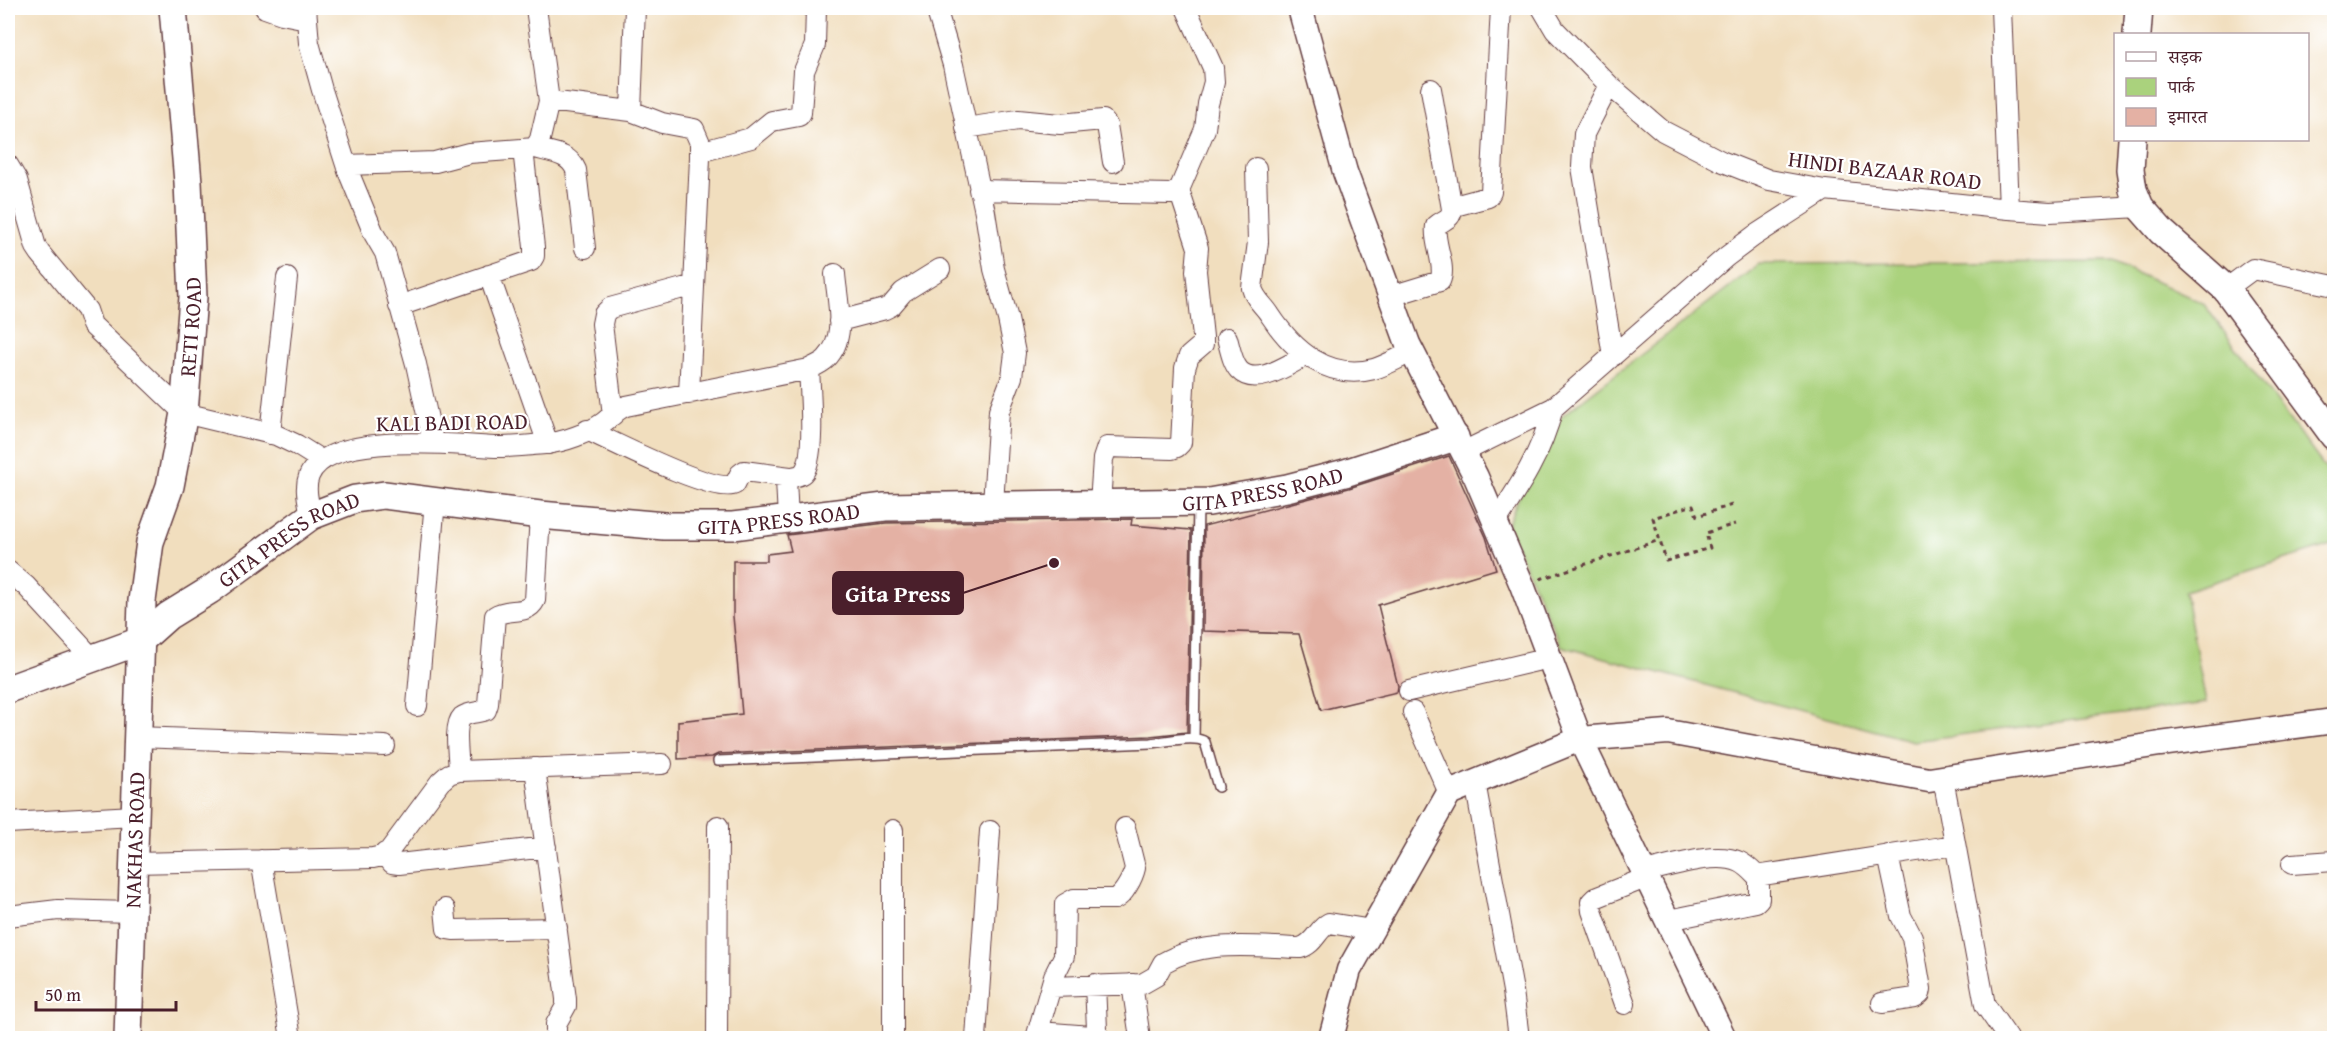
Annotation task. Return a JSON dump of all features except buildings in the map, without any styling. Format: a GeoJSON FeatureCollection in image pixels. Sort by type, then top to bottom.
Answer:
{"type":"FeatureCollection","features":[{"type":"Feature","properties":{"kind":"main road","name":"RETI ROAD"},"geometry":{"type":"LineString","coordinates":[[140,641],[142,602],[150,542],[170,486],[184,413],[193,297],[188,182],[173,8]]}},
{"type":"Feature","properties":{"kind":"main road"},"geometry":{"type":"LineString","coordinates":[[2137,33],[2139,8]]}},
{"type":"Feature","properties":{"kind":"main road"},"geometry":{"type":"LineString","coordinates":[[2132,141],[2130,170],[2133,190],[2140,207],[2162,232],[2226,289],[2334,436]]}},
{"type":"Feature","properties":{"kind":"main road","name":"GITA PRESS ROAD"},"geometry":{"type":"LineString","coordinates":[[140,641],[168,616],[210,590],[311,516],[355,499],[384,495],[540,515],[664,526],[733,526],[885,507],[1198,502],[1244,497],[1459,444]]}},
{"type":"Feature","properties":{"kind":"main road"},"geometry":{"type":"LineString","coordinates":[[8,689],[140,641]]}},
{"type":"Feature","properties":{"kind":"main road","name":"NAKHAS ROAD"},"geometry":{"type":"LineString","coordinates":[[128,1038],[140,641]]}},
{"type":"Feature","properties":{"kind":"street"},"geometry":{"type":"LineString","coordinates":[[265,8],[282,14],[307,13],[309,43],[346,165],[374,234],[385,253],[416,364],[433,442]]}},
{"type":"Feature","properties":{"kind":"street"},"geometry":{"type":"LineString","coordinates":[[529,148],[540,139],[549,101],[536,8]]}},
{"type":"Feature","properties":{"kind":"street"},"geometry":{"type":"LineString","coordinates":[[631,111],[635,8]]}},
{"type":"Feature","properties":{"kind":"street"},"geometry":{"type":"LineString","coordinates":[[700,152],[752,138],[772,121],[799,116],[804,71],[815,45],[816,8]]}},
{"type":"Feature","properties":{"kind":"street"},"geometry":{"type":"LineString","coordinates":[[936,8],[953,65],[980,190],[994,269],[1015,353],[1012,377],[999,411],[993,504]]}},
{"type":"Feature","properties":{"kind":"street"},"geometry":{"type":"LineString","coordinates":[[980,190],[1171,194],[1179,190],[1205,129],[1214,82],[1213,68],[1186,8]]}},
{"type":"Feature","properties":{"kind":"street"},"geometry":{"type":"LineString","coordinates":[[1300,8],[1345,172],[1412,352],[1459,444],[1522,585],[1580,739],[1724,1038]]}},
{"type":"Feature","properties":{"kind":"street"},"geometry":{"type":"LineString","coordinates":[[1452,209],[1458,204],[1488,197],[1493,186],[1502,8]]}},
{"type":"Feature","properties":{"kind":"street","name":"HINDI BAZAAR ROAD"},"geometry":{"type":"LineString","coordinates":[[1542,8],[1555,30],[1609,85],[1663,131],[1721,161],[1769,180],[1825,190],[2050,212],[2140,207]]}},
{"type":"Feature","properties":{"kind":"street"},"geometry":{"type":"LineString","coordinates":[[2001,8],[2009,209]]}},
{"type":"Feature","properties":{"kind":"street"},"geometry":{"type":"LineString","coordinates":[[1609,85],[1584,134],[1582,167],[1613,356]]}},
{"type":"Feature","properties":{"kind":"street"},"geometry":{"type":"LineString","coordinates":[[1391,296],[1440,281],[1442,274],[1435,233],[1436,226],[1451,216],[1452,209],[1431,89]]}},
{"type":"Feature","properties":{"kind":"street"},"geometry":{"type":"LineString","coordinates":[[549,101],[631,111],[662,123],[694,129],[700,152],[689,394]]}},
{"type":"Feature","properties":{"kind":"street"},"geometry":{"type":"LineString","coordinates":[[966,128],[1018,120],[1060,124],[1103,120],[1107,126],[1113,162]]}},
{"type":"Feature","properties":{"kind":"street"},"geometry":{"type":"LineString","coordinates":[[346,165],[435,162],[469,153],[529,148],[567,157],[572,161],[576,170],[585,248]]}},
{"type":"Feature","properties":{"kind":"street"},"geometry":{"type":"LineString","coordinates":[[399,306],[531,261],[534,255],[529,148]]}},
{"type":"Feature","properties":{"kind":"street"},"geometry":{"type":"LineString","coordinates":[[8,165],[17,180],[36,247],[40,253],[87,310],[92,325],[184,413],[270,434],[297,445],[321,460],[309,475],[306,489],[311,516]]}},
{"type":"Feature","properties":{"kind":"street"},"geometry":{"type":"LineString","coordinates":[[1256,168],[1258,242],[1252,288],[1254,296],[1269,312],[1281,331],[1305,356],[1339,370],[1374,369],[1412,352]]}},
{"type":"Feature","properties":{"kind":"street"},"geometry":{"type":"LineString","coordinates":[[1100,504],[1103,459],[1107,447],[1172,449],[1178,447],[1180,442],[1185,368],[1189,356],[1203,344],[1203,337],[1196,271],[1198,248],[1179,190]]}},
{"type":"Feature","properties":{"kind":"street"},"geometry":{"type":"LineString","coordinates":[[1459,444],[1553,408],[1726,257],[1825,190]]}},
{"type":"Feature","properties":{"kind":"street"},"geometry":{"type":"LineString","coordinates":[[839,321],[891,306],[903,292],[940,269]]}},
{"type":"Feature","properties":{"kind":"street"},"geometry":{"type":"LineString","coordinates":[[2226,289],[2253,269],[2334,286]]}},
{"type":"Feature","properties":{"kind":"street"},"geometry":{"type":"LineString","coordinates":[[581,433],[699,480],[718,485],[732,486],[740,474],[750,470],[790,477],[803,474],[810,450],[810,369],[826,359],[836,345],[840,327],[835,274]]}},
{"type":"Feature","properties":{"kind":"street"},"geometry":{"type":"LineString","coordinates":[[489,275],[548,444]]}},
{"type":"Feature","properties":{"kind":"street"},"geometry":{"type":"LineString","coordinates":[[270,434],[287,278]]}},
{"type":"Feature","properties":{"kind":"street"},"geometry":{"type":"LineString","coordinates":[[613,415],[602,324],[604,314],[610,308],[694,285]]}},
{"type":"Feature","properties":{"kind":"street"},"geometry":{"type":"LineString","coordinates":[[1227,338],[1236,364],[1247,375],[1265,375],[1305,356]]}},
{"type":"Feature","properties":{"kind":"street","name":"KALI BADI ROAD"},"geometry":{"type":"LineString","coordinates":[[321,460],[344,451],[396,442],[500,447],[548,444],[602,423],[618,409],[626,406],[810,369]]}},
{"type":"Feature","properties":{"kind":"street"},"geometry":{"type":"LineString","coordinates":[[1495,523],[1537,457],[1553,408]]}},
{"type":"Feature","properties":{"kind":"street"},"geometry":{"type":"LineString","coordinates":[[788,518],[786,480],[790,477]]}},
{"type":"Feature","properties":{"kind":"street"},"geometry":{"type":"LineString","coordinates":[[417,706],[435,501]]}},
{"type":"Feature","properties":{"kind":"street"},"geometry":{"type":"LineString","coordinates":[[459,771],[457,726],[460,718],[486,710],[488,704],[495,616],[501,612],[525,610],[531,607],[535,600],[540,515]]}},
{"type":"Feature","properties":{"kind":"street"},"geometry":{"type":"LineString","coordinates":[[8,571],[26,586],[93,658]]}},
{"type":"Feature","properties":{"kind":"street"},"geometry":{"type":"LineString","coordinates":[[1409,691],[1549,658]]}},
{"type":"Feature","properties":{"kind":"street"},"geometry":{"type":"LineString","coordinates":[[1413,712],[1449,793]]}},
{"type":"Feature","properties":{"kind":"street"},"geometry":{"type":"LineString","coordinates":[[1331,1038],[1349,970],[1449,793],[1580,739],[1668,732],[1929,780],[2160,744],[2334,721]]}},
{"type":"Feature","properties":{"kind":"street"},"geometry":{"type":"LineString","coordinates":[[137,736],[385,746]]}},
{"type":"Feature","properties":{"kind":"street"},"geometry":{"type":"LineString","coordinates":[[133,863],[373,858],[385,853],[440,782],[449,774],[459,771],[662,764]]}},
{"type":"Feature","properties":{"kind":"street"},"geometry":{"type":"LineString","coordinates":[[535,768],[566,999],[566,1006],[556,1024],[556,1038]]}},
{"type":"Feature","properties":{"kind":"street"},"geometry":{"type":"LineString","coordinates":[[1943,778],[1984,1005],[2008,1038]]}},
{"type":"Feature","properties":{"kind":"street"},"geometry":{"type":"LineString","coordinates":[[1475,782],[1513,991],[1519,1038]]}},
{"type":"Feature","properties":{"kind":"street"},"geometry":{"type":"LineString","coordinates":[[8,824],[134,816]]}},
{"type":"Feature","properties":{"kind":"street"},"geometry":{"type":"LineString","coordinates":[[717,1038],[718,826]]}},
{"type":"Feature","properties":{"kind":"street"},"geometry":{"type":"LineString","coordinates":[[1095,984],[1097,1029],[1095,1034],[1091,1036],[1038,1035],[1064,956],[1065,904],[1074,899],[1115,899],[1119,897],[1134,873],[1135,861],[1125,828]]}},
{"type":"Feature","properties":{"kind":"street"},"geometry":{"type":"LineString","coordinates":[[893,830],[893,1038]]}},
{"type":"Feature","properties":{"kind":"street"},"geometry":{"type":"LineString","coordinates":[[975,1038],[990,831]]}},
{"type":"Feature","properties":{"kind":"street"},"geometry":{"type":"LineString","coordinates":[[1759,878],[1768,873],[1955,845]]}},
{"type":"Feature","properties":{"kind":"street"},"geometry":{"type":"LineString","coordinates":[[385,853],[392,863],[399,864],[546,847]]}},
{"type":"Feature","properties":{"kind":"street"},"geometry":{"type":"LineString","coordinates":[[1882,1003],[1916,998],[1921,989],[1911,932],[1901,916],[1888,855]]}},
{"type":"Feature","properties":{"kind":"street"},"geometry":{"type":"LineString","coordinates":[[1625,1004],[1592,911],[1591,902],[1595,898],[1647,874],[1711,858],[1727,858],[1747,866],[1759,878],[1759,899],[1756,902],[1669,920]]}},
{"type":"Feature","properties":{"kind":"street"},"geometry":{"type":"LineString","coordinates":[[261,860],[291,1038]]}},
{"type":"Feature","properties":{"kind":"street"},"geometry":{"type":"LineString","coordinates":[[2292,864],[2334,861]]}},
{"type":"Feature","properties":{"kind":"street"},"geometry":{"type":"LineString","coordinates":[[445,909],[447,928],[453,930],[557,928]]}},
{"type":"Feature","properties":{"kind":"street"},"geometry":{"type":"LineString","coordinates":[[8,916],[58,910],[131,912]]}},
{"type":"Feature","properties":{"kind":"street"},"geometry":{"type":"LineString","coordinates":[[1052,987],[1142,984],[1156,976],[1163,963],[1213,946],[1300,948],[1311,943],[1325,924],[1334,922],[1372,930]]}},
{"type":"Feature","properties":{"kind":"street"},"geometry":{"type":"LineString","coordinates":[[1132,984],[1140,1038]]}},
{"type":"Feature","properties":{"kind":"lane"},"geometry":{"type":"LineString","coordinates":[[1194,738],[1198,502]]}},
{"type":"Feature","properties":{"kind":"lane"},"geometry":{"type":"LineString","coordinates":[[718,761],[1151,743],[1194,738],[1205,742],[1218,787]]}},
{"type":"Feature","properties":{"kind":"path"},"geometry":{"type":"LineString","coordinates":[[1732,505],[1697,516],[1693,505],[1653,518],[1666,561],[1710,548],[1706,533],[1735,524]]}},
{"type":"Feature","properties":{"kind":"path"},"geometry":{"type":"LineString","coordinates":[[1522,585],[1660,540]]}},
{"type":"Feature","properties":{"kind":"green space"},"geometry":{"type":"Polygon","coordinates":[[[2112,262],[2203,303],[2334,480],[2334,544],[2185,591],[2206,703],[1913,741],[1561,646],[1507,525],[1550,425],[1759,264],[2112,262]]]}},
{"type":"Feature","properties":{"kind":"place","name":"Gita Press"},"geometry":{"type":"Point","coordinates":[1054,563]}}]}
